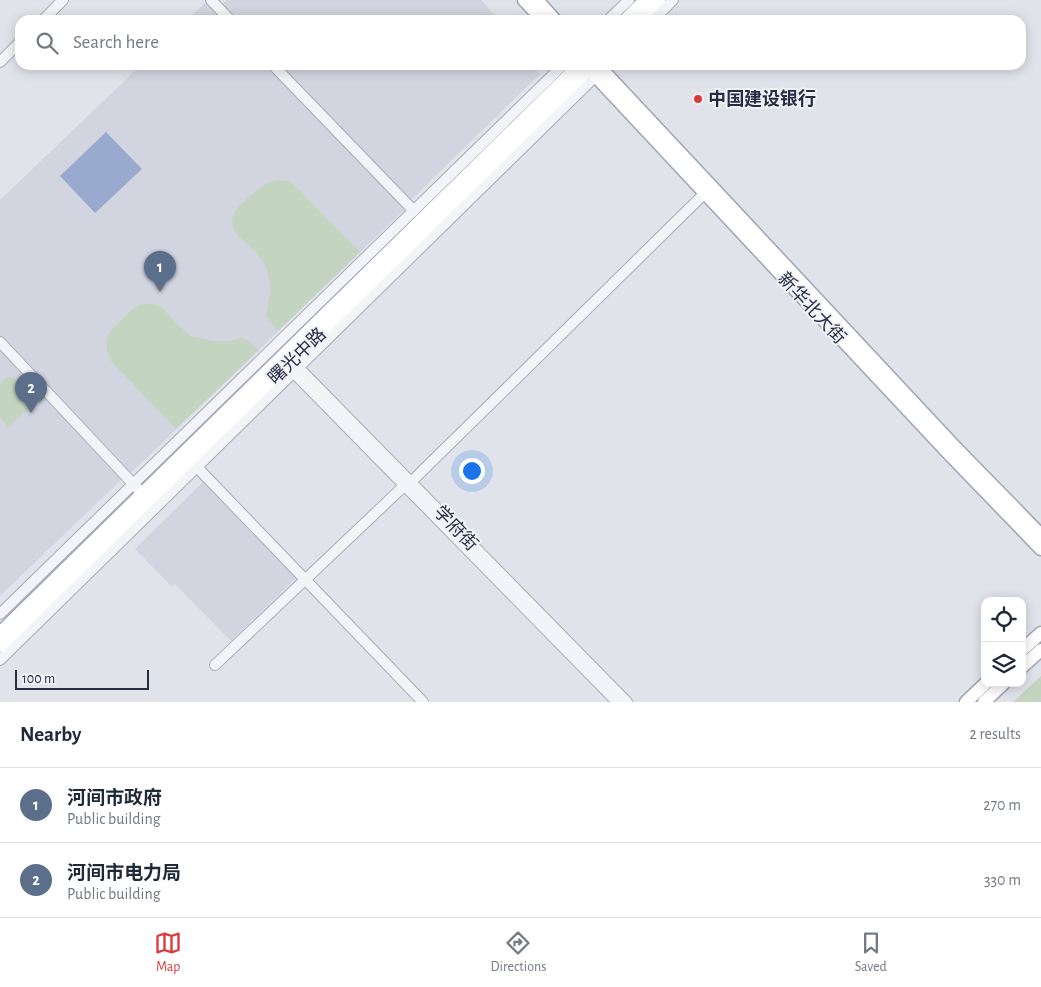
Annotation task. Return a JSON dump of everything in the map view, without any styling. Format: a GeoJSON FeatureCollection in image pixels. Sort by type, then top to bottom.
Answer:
{"type":"FeatureCollection","features":[{"type":"Feature","properties":{"kind":"main road"},"geometry":{"type":"LineString","coordinates":[[524,0],[538,15]]}},
{"type":"Feature","properties":{"kind":"main road"},"geometry":{"type":"LineString","coordinates":[[537,0],[550,15]]}},
{"type":"Feature","properties":{"kind":"main road"},"geometry":{"type":"LineString","coordinates":[[630,15],[645,0]]}},
{"type":"Feature","properties":{"kind":"main road"},"geometry":{"type":"LineString","coordinates":[[643,15],[658,0]]}},
{"type":"Feature","properties":{"kind":"main road","name":"曙光中路"},"geometry":{"type":"LineString","coordinates":[[0,646],[194,463],[289,363],[591,70]]}},
{"type":"Feature","properties":{"kind":"main road","name":"新华北大街"},"geometry":{"type":"LineString","coordinates":[[595,70],[705,193],[949,454],[1041,549]]}},
{"type":"Feature","properties":{"kind":"main road","name":"新华北大街"},"geometry":{"type":"LineString","coordinates":[[595,70],[1041,536]]}},
{"type":"Feature","properties":{"kind":"main road","name":"曙光中路"},"geometry":{"type":"LineString","coordinates":[[0,633],[142,494],[289,363]]}},
{"type":"Feature","properties":{"kind":"main road"},"geometry":{"type":"LineString","coordinates":[[1026,646],[1041,633]]}},
{"type":"Feature","properties":{"kind":"main road"},"geometry":{"type":"LineString","coordinates":[[1026,663],[1041,650]]}},
{"type":"Feature","properties":{"kind":"main road"},"geometry":{"type":"LineString","coordinates":[[966,702],[982,687]]}},
{"type":"Feature","properties":{"kind":"main road"},"geometry":{"type":"LineString","coordinates":[[984,702],[1000,687]]}},
{"type":"Feature","properties":{"kind":"street"},"geometry":{"type":"LineString","coordinates":[[48,15],[64,0]]}},
{"type":"Feature","properties":{"kind":"street"},"geometry":{"type":"LineString","coordinates":[[211,0],[225,15]]}},
{"type":"Feature","properties":{"kind":"street"},"geometry":{"type":"LineString","coordinates":[[613,15],[629,0]]}},
{"type":"Feature","properties":{"kind":"street"},"geometry":{"type":"LineString","coordinates":[[658,15],[673,0]]}},
{"type":"Feature","properties":{"kind":"street"},"geometry":{"type":"LineString","coordinates":[[0,62],[15,47]]}},
{"type":"Feature","properties":{"kind":"street"},"geometry":{"type":"LineString","coordinates":[[278,70],[414,211]]}},
{"type":"Feature","properties":{"kind":"street"},"geometry":{"type":"LineString","coordinates":[[0,614],[557,70]]}},
{"type":"Feature","properties":{"kind":"street"},"geometry":{"type":"LineString","coordinates":[[215,665],[408,484],[705,193]]}},
{"type":"Feature","properties":{"kind":"street"},"geometry":{"type":"LineString","coordinates":[[0,342],[142,494]]}},
{"type":"Feature","properties":{"kind":"street","name":"学府街"},"geometry":{"type":"LineString","coordinates":[[289,363],[627,702]]}},
{"type":"Feature","properties":{"kind":"street"},"geometry":{"type":"LineString","coordinates":[[0,660],[194,463],[423,702]]}},
{"type":"Feature","properties":{"kind":"street","name":"学府街"},"geometry":{"type":"LineString","coordinates":[[408,484],[617,702]]}},
{"type":"Feature","properties":{"kind":"shaded area"},"geometry":{"type":"Polygon","coordinates":[[[227,0],[481,0],[494,15],[229,15],[221,6],[227,0]]]}},
{"type":"Feature","properties":{"kind":"shaded area"},"geometry":{"type":"Polygon","coordinates":[[[206,2],[218,15],[192,15],[206,2]]]}},
{"type":"Feature","properties":{"kind":"shaded area"},"geometry":{"type":"Polygon","coordinates":[[[136,70],[271,70],[405,209],[131,473],[0,337],[0,200],[136,70]]]}},
{"type":"Feature","properties":{"kind":"shaded area"},"geometry":{"type":"Polygon","coordinates":[[[283,70],[536,70],[540,74],[410,201],[283,70]]]}},
{"type":"Feature","properties":{"kind":"shaded area"},"geometry":{"type":"Polygon","coordinates":[[[0,349],[123,478],[0,596],[0,349]]]}},
{"type":"Feature","properties":{"kind":"shaded area"},"geometry":{"type":"Polygon","coordinates":[[[204,481],[297,577],[231,641],[175,584],[172,587],[135,549],[204,481]]]}},
{"type":"Feature","properties":{"kind":"green space"},"geometry":{"type":"Polygon","coordinates":[[[277,180],[290,181],[360,252],[278,331],[266,317],[270,281],[266,268],[261,258],[239,236],[234,229],[232,221],[235,211],[245,200],[264,185],[277,180]]]}},
{"type":"Feature","properties":{"kind":"green space"},"geometry":{"type":"Polygon","coordinates":[[[141,304],[161,306],[191,336],[214,341],[229,341],[241,338],[247,340],[259,350],[176,429],[111,361],[108,354],[106,342],[109,333],[129,312],[141,304]]]}},
{"type":"Feature","properties":{"kind":"green space"},"geometry":{"type":"Polygon","coordinates":[[[13,377],[37,400],[9,427],[0,418],[0,383],[5,378],[13,377]]]}},
{"type":"Feature","properties":{"kind":"green space"},"geometry":{"type":"Polygon","coordinates":[[[1041,676],[1041,702],[1013,702],[1041,676]]]}},
{"type":"Feature","properties":{"kind":"water"},"geometry":{"type":"Polygon","coordinates":[[[106,132],[142,169],[95,213],[60,176],[106,132]]]}},
{"type":"Feature","properties":{"kind":"place","name":"中国建设银行"},"geometry":{"type":"Point","coordinates":[698,99]}},
{"type":"Feature","properties":{"kind":"place","name":"河间市政府"},"geometry":{"type":"Point","coordinates":[160,292]}},
{"type":"Feature","properties":{"kind":"place","name":"河间市电力局"},"geometry":{"type":"Point","coordinates":[31,413]}}]}
